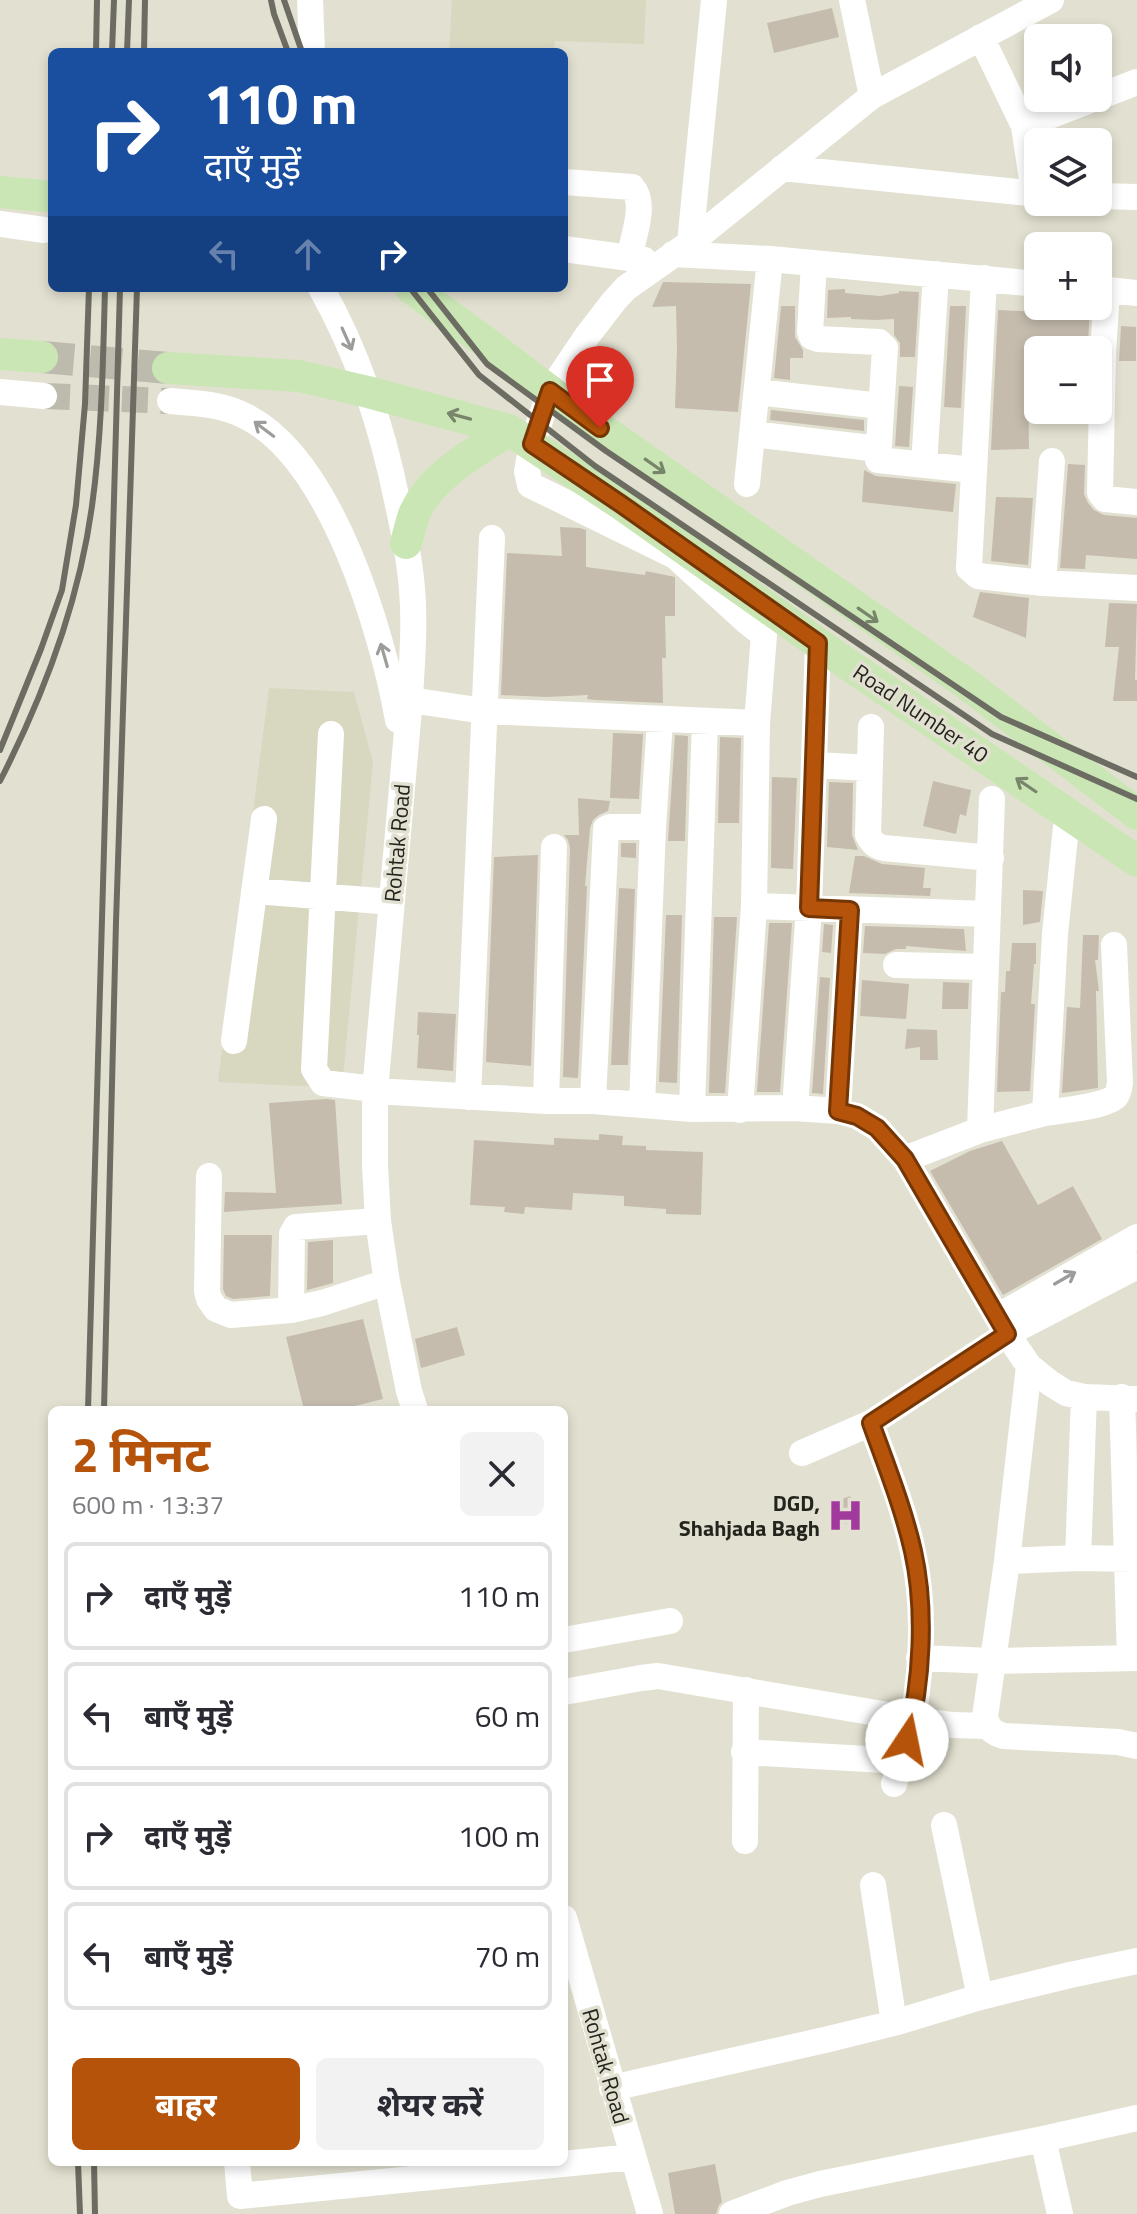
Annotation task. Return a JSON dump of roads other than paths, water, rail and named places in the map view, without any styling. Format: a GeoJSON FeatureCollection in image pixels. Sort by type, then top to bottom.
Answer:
{"type":"FeatureCollection","features":[{"type":"Feature","properties":{"kind":"main road"},"geometry":{"type":"LineString","coordinates":[[0,192],[43,196]]}},
{"type":"Feature","properties":{"kind":"main road","name":"Road Number 40"},"geometry":{"type":"LineString","coordinates":[[416,292],[576,411],[968,685],[1137,814]]}},
{"type":"Feature","properties":{"kind":"main road"},"geometry":{"type":"LineString","coordinates":[[0,354],[42,357]]}},
{"type":"Feature","properties":{"kind":"main road","name":"Road Number 40"},"geometry":{"type":"LineString","coordinates":[[168,368],[299,376],[368,392],[520,437],[1137,861]]}},
{"type":"Feature","properties":{"kind":"main road"},"geometry":{"type":"LineString","coordinates":[[406,543],[415,513],[431,488],[456,466],[520,437]]}},
{"type":"Feature","properties":{"kind":"street"},"geometry":{"type":"LineString","coordinates":[[310,0],[312,48]]}},
{"type":"Feature","properties":{"kind":"street"},"geometry":{"type":"LineString","coordinates":[[674,253],[714,0]]}},
{"type":"Feature","properties":{"kind":"street"},"geometry":{"type":"LineString","coordinates":[[852,0],[872,96]]}},
{"type":"Feature","properties":{"kind":"street"},"geometry":{"type":"LineString","coordinates":[[740,1110],[754,906],[757,723],[764,635],[675,556],[530,485],[520,437],[587,336],[626,288],[872,96],[1051,0]]}},
{"type":"Feature","properties":{"kind":"street"},"geometry":{"type":"LineString","coordinates":[[981,37],[1024,126],[1060,112]]}},
{"type":"Feature","properties":{"kind":"street"},"geometry":{"type":"LineString","coordinates":[[1112,92],[1137,82]]}},
{"type":"Feature","properties":{"kind":"street"},"geometry":{"type":"LineString","coordinates":[[782,168],[1024,193]]}},
{"type":"Feature","properties":{"kind":"street"},"geometry":{"type":"LineString","coordinates":[[568,182],[632,187],[638,195],[639,208],[629,258]]}},
{"type":"Feature","properties":{"kind":"street"},"geometry":{"type":"LineString","coordinates":[[1112,196],[1137,197]]}},
{"type":"Feature","properties":{"kind":"street"},"geometry":{"type":"LineString","coordinates":[[0,224],[44,230]]}},
{"type":"Feature","properties":{"kind":"street"},"geometry":{"type":"LineString","coordinates":[[568,250],[629,258],[674,253],[770,259],[1024,282]]}},
{"type":"Feature","properties":{"kind":"street"},"geometry":{"type":"LineString","coordinates":[[747,484],[770,259]]}},
{"type":"Feature","properties":{"kind":"street"},"geometry":{"type":"LineString","coordinates":[[814,263],[812,337],[879,342],[885,348],[878,460],[973,470]]}},
{"type":"Feature","properties":{"kind":"street"},"geometry":{"type":"LineString","coordinates":[[924,465],[936,274]]}},
{"type":"Feature","properties":{"kind":"street"},"geometry":{"type":"LineString","coordinates":[[984,278],[968,564],[971,572],[978,576],[1043,583],[1137,588]]}},
{"type":"Feature","properties":{"kind":"street"},"geometry":{"type":"LineString","coordinates":[[1112,291],[1137,293]]}},
{"type":"Feature","properties":{"kind":"street","name":"Rohtak Road"},"geometry":{"type":"LineString","coordinates":[[323,292],[351,347],[368,392],[393,481],[412,591],[414,633],[410,700],[375,1090],[375,1165],[378,1221],[387,1282],[414,1406]]}},
{"type":"Feature","properties":{"kind":"street"},"geometry":{"type":"LineString","coordinates":[[1103,320],[1100,493],[1105,499],[1137,502]]}},
{"type":"Feature","properties":{"kind":"street"},"geometry":{"type":"LineString","coordinates":[[0,392],[44,396]]}},
{"type":"Feature","properties":{"kind":"street"},"geometry":{"type":"LineString","coordinates":[[757,392],[881,406]]}},
{"type":"Feature","properties":{"kind":"street"},"geometry":{"type":"LineString","coordinates":[[170,401],[217,405],[250,418],[282,443],[314,483],[357,573],[377,628],[391,679],[405,759]]}},
{"type":"Feature","properties":{"kind":"street"},"geometry":{"type":"LineString","coordinates":[[752,434],[879,449]]}},
{"type":"Feature","properties":{"kind":"street"},"geometry":{"type":"LineString","coordinates":[[1043,583],[1052,461]]}},
{"type":"Feature","properties":{"kind":"street"},"geometry":{"type":"LineString","coordinates":[[468,1097],[492,538]]}},
{"type":"Feature","properties":{"kind":"street"},"geometry":{"type":"LineString","coordinates":[[795,1108],[809,908],[818,643]]}},
{"type":"Feature","properties":{"kind":"street"},"geometry":{"type":"LineString","coordinates":[[410,700],[484,711],[757,723]]}},
{"type":"Feature","properties":{"kind":"street"},"geometry":{"type":"LineString","coordinates":[[642,1105],[660,720]]}},
{"type":"Feature","properties":{"kind":"street"},"geometry":{"type":"LineString","coordinates":[[692,1109],[705,721]]}},
{"type":"Feature","properties":{"kind":"street"},"geometry":{"type":"LineString","coordinates":[[871,727],[868,835],[871,841],[877,846],[991,858]]}},
{"type":"Feature","properties":{"kind":"street"},"geometry":{"type":"LineString","coordinates":[[331,734],[314,1069],[323,1083],[468,1097],[593,1101],[692,1109],[795,1108],[838,1111],[857,1116],[877,1128],[905,1159],[1029,1366],[1066,1393],[1084,1397],[1130,1398],[1133,1658],[992,1661],[919,1658]]}},
{"type":"Feature","properties":{"kind":"street"},"geometry":{"type":"LineString","coordinates":[[815,765],[870,768]]}},
{"type":"Feature","properties":{"kind":"street"},"geometry":{"type":"LineString","coordinates":[[980,1130],[992,799]]}},
{"type":"Feature","properties":{"kind":"street"},"geometry":{"type":"LineString","coordinates":[[234,1041],[264,819]]}},
{"type":"Feature","properties":{"kind":"street"},"geometry":{"type":"LineString","coordinates":[[593,1101],[606,829],[653,827]]}},
{"type":"Feature","properties":{"kind":"street"},"geometry":{"type":"LineString","coordinates":[[1045,1113],[1055,934],[1066,827]]}},
{"type":"Feature","properties":{"kind":"street"},"geometry":{"type":"LineString","coordinates":[[546,1101],[554,847]]}},
{"type":"Feature","properties":{"kind":"street"},"geometry":{"type":"LineString","coordinates":[[254,891],[392,902]]}},
{"type":"Feature","properties":{"kind":"street"},"geometry":{"type":"LineString","coordinates":[[754,906],[988,914]]}},
{"type":"Feature","properties":{"kind":"street"},"geometry":{"type":"LineString","coordinates":[[838,1111],[850,910]]}},
{"type":"Feature","properties":{"kind":"street"},"geometry":{"type":"LineString","coordinates":[[905,1159],[980,1130],[1045,1113],[1110,1101],[1116,1096],[1120,1083],[1114,945]]}},
{"type":"Feature","properties":{"kind":"street"},"geometry":{"type":"LineString","coordinates":[[896,965],[985,967]]}},
{"type":"Feature","properties":{"kind":"street"},"geometry":{"type":"LineString","coordinates":[[209,1176],[207,1291],[216,1309],[231,1315],[291,1310],[387,1282]]}},
{"type":"Feature","properties":{"kind":"street"},"geometry":{"type":"LineString","coordinates":[[291,1310],[292,1234],[296,1227],[378,1221]]}},
{"type":"Feature","properties":{"kind":"street"},"geometry":{"type":"LineString","coordinates":[[802,1453],[871,1423],[1002,1325],[1137,1237]]}},
{"type":"Feature","properties":{"kind":"street"},"geometry":{"type":"LineString","coordinates":[[1002,1325],[1137,1266]]}},
{"type":"Feature","properties":{"kind":"street"},"geometry":{"type":"LineString","coordinates":[[1029,1366],[1007,1561],[985,1717],[987,1726],[994,1733],[1004,1736],[1118,1742],[1137,1746]]}},
{"type":"Feature","properties":{"kind":"street"},"geometry":{"type":"LineString","coordinates":[[1078,1558],[1084,1397]]}},
{"type":"Feature","properties":{"kind":"street"},"geometry":{"type":"LineString","coordinates":[[744,1752],[898,1772],[912,1719],[919,1658],[920,1595],[904,1513],[871,1423]]}},
{"type":"Feature","properties":{"kind":"street"},"geometry":{"type":"LineString","coordinates":[[1007,1561],[1132,1559]]}},
{"type":"Feature","properties":{"kind":"street"},"geometry":{"type":"LineString","coordinates":[[568,1639],[670,1621]]}},
{"type":"Feature","properties":{"kind":"street"},"geometry":{"type":"LineString","coordinates":[[568,1691],[658,1676],[912,1719],[987,1726]]}},
{"type":"Feature","properties":{"kind":"street"},"geometry":{"type":"LineString","coordinates":[[745,1841],[746,1690]]}},
{"type":"Feature","properties":{"kind":"street"},"geometry":{"type":"LineString","coordinates":[[944,1825],[980,1997]]}},
{"type":"Feature","properties":{"kind":"street"},"geometry":{"type":"LineString","coordinates":[[873,1885],[894,2023]]}},
{"type":"Feature","properties":{"kind":"street","name":"Rohtak Road"},"geometry":{"type":"LineString","coordinates":[[568,1932],[650,2214]]}},
{"type":"Feature","properties":{"kind":"street"},"geometry":{"type":"LineString","coordinates":[[612,2088],[894,2023],[980,1997],[1137,1961]]}},
{"type":"Feature","properties":{"kind":"street"},"geometry":{"type":"LineString","coordinates":[[741,2212],[787,2193],[820,2184],[1137,2118]]}},
{"type":"Feature","properties":{"kind":"street"},"geometry":{"type":"LineString","coordinates":[[1043,2139],[1060,2214]]}},
{"type":"Feature","properties":{"kind":"street"},"geometry":{"type":"LineString","coordinates":[[568,2161],[633,2157]]}},
{"type":"Feature","properties":{"kind":"street"},"geometry":{"type":"LineString","coordinates":[[237,2166],[241,2205],[531,2166]]}},
{"type":"Feature","properties":{"kind":"tunnel"},"geometry":{"type":"LineString","coordinates":[[42,357],[168,368]]}},
{"type":"Feature","properties":{"kind":"tunnel"},"geometry":{"type":"LineString","coordinates":[[44,396],[170,401]]}},
{"type":"Feature","properties":{"kind":"railway"},"geometry":{"type":"LineString","coordinates":[[96,48],[97,0]]}},
{"type":"Feature","properties":{"kind":"railway"},"geometry":{"type":"LineString","coordinates":[[112,48],[114,0]]}},
{"type":"Feature","properties":{"kind":"railway"},"geometry":{"type":"LineString","coordinates":[[127,48],[129,0]]}},
{"type":"Feature","properties":{"kind":"railway"},"geometry":{"type":"LineString","coordinates":[[144,48],[145,0]]}},
{"type":"Feature","properties":{"kind":"railway"},"geometry":{"type":"LineString","coordinates":[[271,0],[287,48]]}},
{"type":"Feature","properties":{"kind":"railway"},"geometry":{"type":"LineString","coordinates":[[284,0],[301,48]]}},
{"type":"Feature","properties":{"kind":"railway"},"geometry":{"type":"LineString","coordinates":[[0,750],[62,590],[76,505],[85,404],[89,292]]}},
{"type":"Feature","properties":{"kind":"railway"},"geometry":{"type":"LineString","coordinates":[[0,781],[58,647],[86,542],[98,452],[105,292]]}},
{"type":"Feature","properties":{"kind":"railway"},"geometry":{"type":"LineString","coordinates":[[88,1406],[120,292]]}},
{"type":"Feature","properties":{"kind":"railway"},"geometry":{"type":"LineString","coordinates":[[104,1406],[137,292]]}},
{"type":"Feature","properties":{"kind":"railway"},"geometry":{"type":"LineString","coordinates":[[413,292],[479,375],[595,466],[992,734],[1137,799]]}},
{"type":"Feature","properties":{"kind":"railway"},"geometry":{"type":"LineString","coordinates":[[430,292],[487,364],[606,451],[1001,717],[1137,777]]}},
{"type":"Feature","properties":{"kind":"railway"},"geometry":{"type":"LineString","coordinates":[[78,2166],[80,2214]]}},
{"type":"Feature","properties":{"kind":"railway"},"geometry":{"type":"LineString","coordinates":[[94,2166],[95,2214]]}},
{"type":"Feature","properties":{"kind":"place","name":"DGD, Shahjada Bagh"},"geometry":{"type":"Point","coordinates":[846,1516]}}]}
